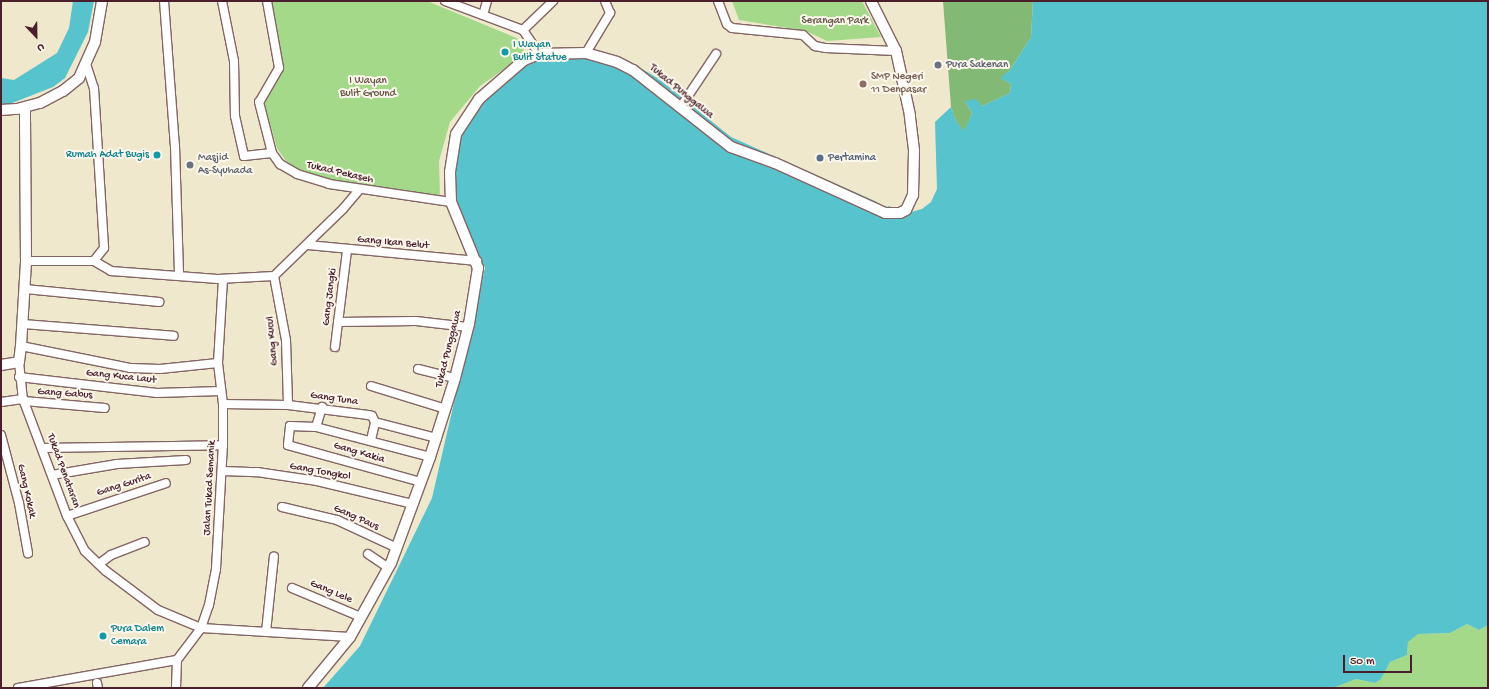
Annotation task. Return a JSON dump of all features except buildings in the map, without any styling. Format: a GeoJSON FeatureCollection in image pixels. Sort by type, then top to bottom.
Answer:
{"type":"FeatureCollection","features":[{"type":"Feature","properties":{"kind":"street"},"geometry":{"type":"LineString","coordinates":[[1,110],[25,108],[63,91],[79,78],[95,42],[102,1]]}},
{"type":"Feature","properties":{"kind":"street"},"geometry":{"type":"LineString","coordinates":[[164,1],[168,84],[175,146],[179,276]]}},
{"type":"Feature","properties":{"kind":"street"},"geometry":{"type":"LineString","coordinates":[[222,1],[234,61],[235,116],[244,156],[272,153]]}},
{"type":"Feature","properties":{"kind":"street","name":"Tukad Pekaseh"},"geometry":{"type":"LineString","coordinates":[[267,1],[279,68],[259,102],[272,153],[280,164],[297,174],[359,190],[451,202]]}},
{"type":"Feature","properties":{"kind":"street"},"geometry":{"type":"LineString","coordinates":[[445,1],[523,30],[539,54]]}},
{"type":"Feature","properties":{"kind":"street"},"geometry":{"type":"LineString","coordinates":[[483,15],[486,1]]}},
{"type":"Feature","properties":{"kind":"street"},"geometry":{"type":"LineString","coordinates":[[523,30],[553,1]]}},
{"type":"Feature","properties":{"kind":"street"},"geometry":{"type":"LineString","coordinates":[[586,53],[610,14],[605,1]]}},
{"type":"Feature","properties":{"kind":"street"},"geometry":{"type":"LineString","coordinates":[[718,1],[727,24],[732,28],[803,35],[815,46],[825,48],[896,51]]}},
{"type":"Feature","properties":{"kind":"street","name":"Tukad Punggawa"},"geometry":{"type":"LineString","coordinates":[[308,688],[350,637],[397,548],[430,457],[455,378],[468,327],[478,272],[477,261],[451,202],[450,172],[453,144],[464,120],[479,99],[504,75],[524,60],[539,54],[586,53],[617,62],[633,70],[680,108],[731,146],[775,163],[885,212],[900,213],[910,205],[915,179],[910,115],[896,51],[871,1]]}},
{"type":"Feature","properties":{"kind":"street"},"geometry":{"type":"LineString","coordinates":[[680,108],[716,54]]}},
{"type":"Feature","properties":{"kind":"street"},"geometry":{"type":"LineString","coordinates":[[86,64],[94,88],[104,248],[94,261]]}},
{"type":"Feature","properties":{"kind":"street","name":"Tukad Penataran"},"geometry":{"type":"LineString","coordinates":[[25,108],[26,261],[23,324],[19,362],[20,377],[24,400],[67,516],[77,538],[99,564],[158,610],[201,628],[350,637]]}},
{"type":"Feature","properties":{"kind":"street"},"geometry":{"type":"LineString","coordinates":[[26,261],[94,261],[111,271],[223,280],[274,276],[308,245],[359,190]]}},
{"type":"Feature","properties":{"kind":"street","name":"Gang Ikan Belut"},"geometry":{"type":"LineString","coordinates":[[308,245],[346,250],[477,261]]}},
{"type":"Feature","properties":{"kind":"street","name":"Gang Jangki"},"geometry":{"type":"LineString","coordinates":[[335,347],[346,250]]}},
{"type":"Feature","properties":{"kind":"street","name":"Gang Kucul"},"geometry":{"type":"LineString","coordinates":[[274,276],[286,340],[288,405]]}},
{"type":"Feature","properties":{"kind":"street","name":"Jalan Tukad Semanik"},"geometry":{"type":"LineString","coordinates":[[177,660],[201,628],[209,605],[216,569],[223,471],[223,404],[218,363],[223,280]]}},
{"type":"Feature","properties":{"kind":"street"},"geometry":{"type":"LineString","coordinates":[[25,289],[159,302]]}},
{"type":"Feature","properties":{"kind":"street"},"geometry":{"type":"LineString","coordinates":[[338,322],[365,323],[416,321],[468,327]]}},
{"type":"Feature","properties":{"kind":"street"},"geometry":{"type":"LineString","coordinates":[[23,324],[174,336]]}},
{"type":"Feature","properties":{"kind":"street"},"geometry":{"type":"LineString","coordinates":[[21,346],[130,368],[160,369],[218,363]]}},
{"type":"Feature","properties":{"kind":"street"},"geometry":{"type":"LineString","coordinates":[[1,365],[19,362]]}},
{"type":"Feature","properties":{"kind":"street"},"geometry":{"type":"LineString","coordinates":[[418,369],[455,378]]}},
{"type":"Feature","properties":{"kind":"street","name":"Gang Kuca Laut"},"geometry":{"type":"LineString","coordinates":[[20,377],[157,393],[221,391]]}},
{"type":"Feature","properties":{"kind":"street"},"geometry":{"type":"LineString","coordinates":[[371,386],[446,409]]}},
{"type":"Feature","properties":{"kind":"street"},"geometry":{"type":"LineString","coordinates":[[1,402],[24,400]]}},
{"type":"Feature","properties":{"kind":"street","name":"Gang Gabus"},"geometry":{"type":"LineString","coordinates":[[24,400],[105,408]]}},
{"type":"Feature","properties":{"kind":"street","name":"Gang Tuna"},"geometry":{"type":"LineString","coordinates":[[223,404],[322,407],[368,414],[372,416],[376,422],[436,438]]}},
{"type":"Feature","properties":{"kind":"street"},"geometry":{"type":"LineString","coordinates":[[322,407],[316,427],[371,440],[430,457]]}},
{"type":"Feature","properties":{"kind":"street"},"geometry":{"type":"LineString","coordinates":[[371,440],[376,422]]}},
{"type":"Feature","properties":{"kind":"street","name":"Gang Kakia"},"geometry":{"type":"LineString","coordinates":[[316,427],[291,425],[287,441],[290,445],[421,482]]}},
{"type":"Feature","properties":{"kind":"street","name":"Gang Kokak"},"geometry":{"type":"LineString","coordinates":[[1,434],[19,503],[28,553]]}},
{"type":"Feature","properties":{"kind":"street"},"geometry":{"type":"LineString","coordinates":[[42,448],[223,445]]}},
{"type":"Feature","properties":{"kind":"street"},"geometry":{"type":"LineString","coordinates":[[52,476],[116,464],[186,460]]}},
{"type":"Feature","properties":{"kind":"street","name":"Gang Tongkol"},"geometry":{"type":"LineString","coordinates":[[223,471],[257,472],[317,481],[413,504]]}},
{"type":"Feature","properties":{"kind":"street","name":"Gang Gurita"},"geometry":{"type":"LineString","coordinates":[[67,516],[166,483]]}},
{"type":"Feature","properties":{"kind":"street","name":"Gang Paus"},"geometry":{"type":"LineString","coordinates":[[282,507],[337,520],[397,548]]}},
{"type":"Feature","properties":{"kind":"street"},"geometry":{"type":"LineString","coordinates":[[99,564],[111,555],[145,542]]}},
{"type":"Feature","properties":{"kind":"street"},"geometry":{"type":"LineString","coordinates":[[368,554],[389,568]]}},
{"type":"Feature","properties":{"kind":"street"},"geometry":{"type":"LineString","coordinates":[[266,632],[274,556]]}},
{"type":"Feature","properties":{"kind":"street","name":"Gang Lele"},"geometry":{"type":"LineString","coordinates":[[292,588],[361,617]]}},
{"type":"Feature","properties":{"kind":"street"},"geometry":{"type":"LineString","coordinates":[[18,688],[177,660],[176,688]]}},
{"type":"Feature","properties":{"kind":"green space","name":"I Wayan Bulit Ground"},"geometry":{"type":"Polygon","coordinates":[[[271,1],[427,1],[519,39],[524,49],[518,59],[480,86],[450,122],[439,161],[440,199],[353,185],[314,176],[288,164],[277,148],[264,102],[283,69],[271,1]]]}},
{"type":"Feature","properties":{"kind":"green space","name":"Serangan Park"},"geometry":{"type":"Polygon","coordinates":[[[732,1],[862,1],[881,37],[827,41],[806,31],[739,20],[732,1]]]}},
{"type":"Feature","properties":{"kind":"green space"},"geometry":{"type":"Polygon","coordinates":[[[943,1],[1033,1],[1031,37],[1010,70],[1001,78],[1011,84],[1010,93],[982,106],[965,101],[972,113],[964,132],[956,121],[951,107],[943,1]]]}},
{"type":"Feature","properties":{"kind":"green space"},"geometry":{"type":"Polygon","coordinates":[[[1467,624],[1479,630],[1488,625],[1488,688],[1333,688],[1356,679],[1375,683],[1381,679],[1390,662],[1407,655],[1408,642],[1412,636],[1418,634],[1450,633],[1467,624]]]}},
{"type":"Feature","properties":{"kind":"water"},"geometry":{"type":"Polygon","coordinates":[[[73,1],[94,1],[88,32],[65,78],[53,87],[7,105],[1,104],[1,78],[14,80],[57,53],[69,28],[73,1]]]}},
{"type":"Feature","properties":{"kind":"water"},"geometry":{"type":"Polygon","coordinates":[[[1033,1],[1488,1],[1488,625],[1479,630],[1467,624],[1450,633],[1418,634],[1408,642],[1407,655],[1390,662],[1381,679],[1375,683],[1356,679],[1333,688],[323,688],[360,646],[432,498],[485,268],[458,210],[454,172],[461,126],[494,92],[515,72],[558,50],[592,51],[627,60],[659,79],[731,137],[877,202],[875,206],[885,211],[888,206],[911,212],[922,209],[931,202],[937,189],[935,122],[951,107],[956,121],[964,131],[972,113],[965,101],[976,99],[982,106],[1010,93],[1011,84],[1000,78],[1010,70],[1031,37],[1033,1]]]}},
{"type":"Feature","properties":{"kind":"place","name":"I Wayan Bulit Statue"},"geometry":{"type":"Point","coordinates":[505,52]}},
{"type":"Feature","properties":{"kind":"place","name":"Pura Sakenan"},"geometry":{"type":"Point","coordinates":[938,65]}},
{"type":"Feature","properties":{"kind":"place","name":"SMP Negeri 11 Denpasar"},"geometry":{"type":"Point","coordinates":[863,84]}},
{"type":"Feature","properties":{"kind":"place","name":"Rumah Adat Bugis"},"geometry":{"type":"Point","coordinates":[157,155]}},
{"type":"Feature","properties":{"kind":"place","name":"Pertamina"},"geometry":{"type":"Point","coordinates":[820,158]}},
{"type":"Feature","properties":{"kind":"place","name":"Masjid As-Syuhada"},"geometry":{"type":"Point","coordinates":[190,165]}},
{"type":"Feature","properties":{"kind":"place","name":"Pura Dalem Cemara"},"geometry":{"type":"Point","coordinates":[103,636]}}]}
